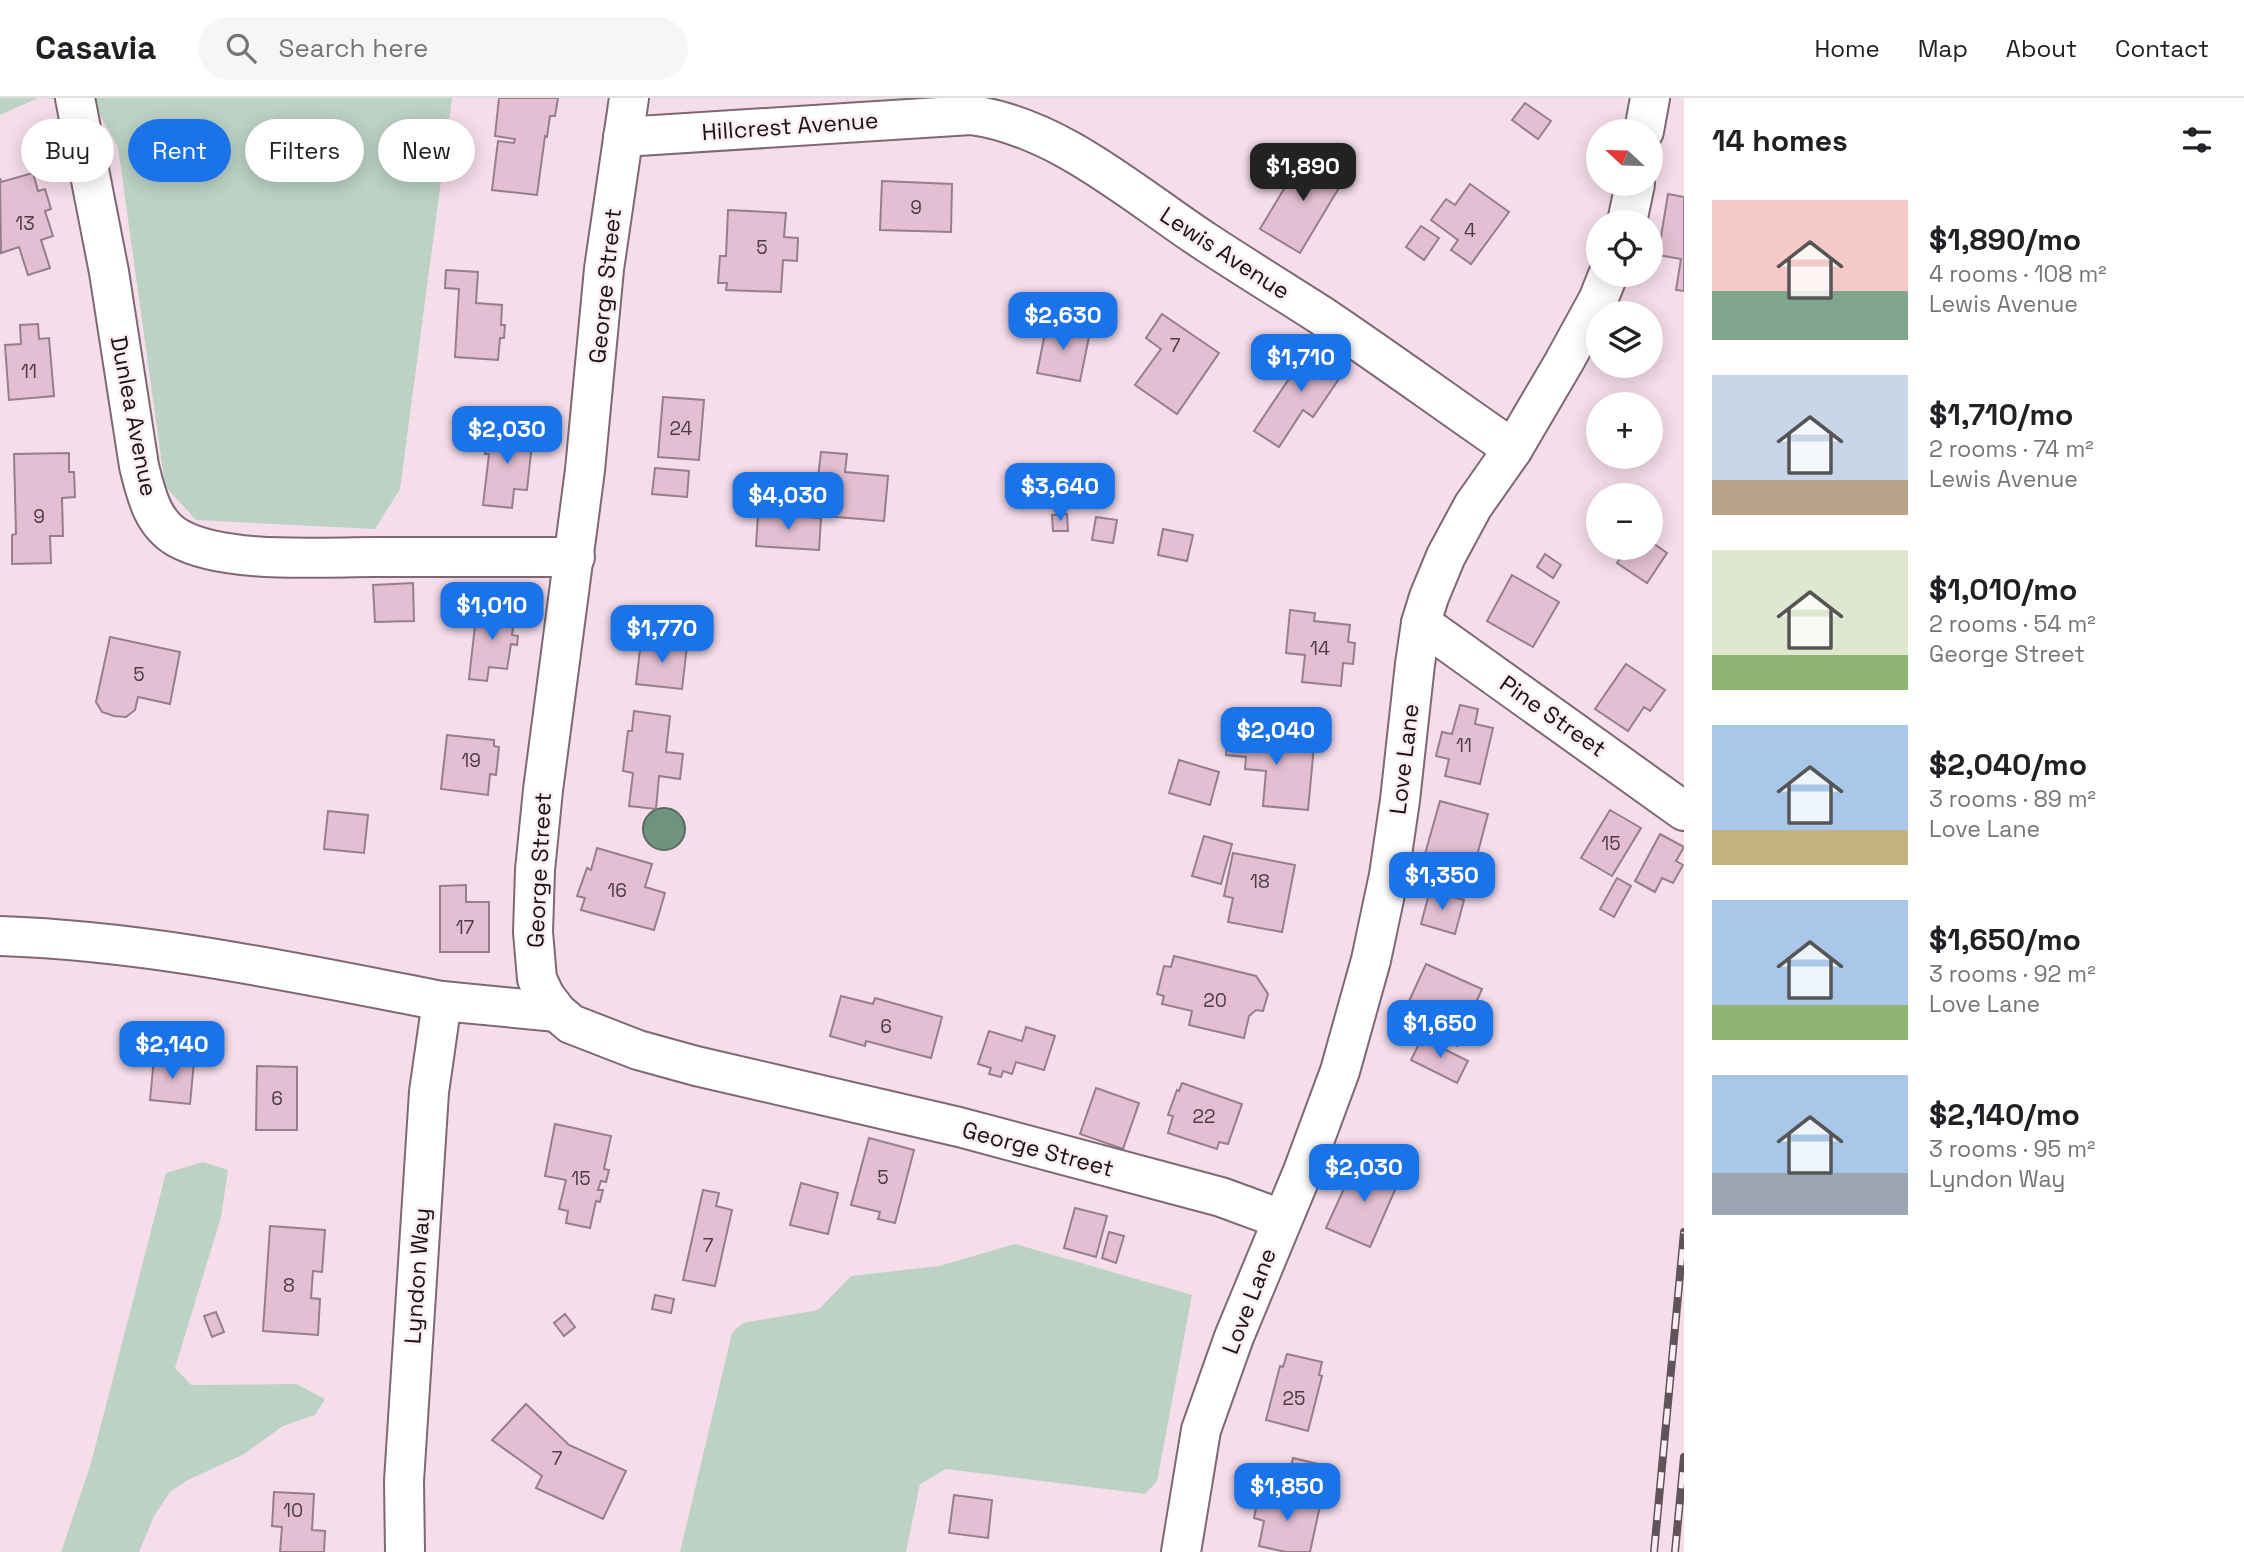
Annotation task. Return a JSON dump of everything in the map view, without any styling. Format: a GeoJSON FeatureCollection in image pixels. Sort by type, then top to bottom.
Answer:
{"type":"FeatureCollection","features":[{"type":"Feature","properties":{"kind":"street","name":"Dunlea Avenue"},"geometry":{"type":"LineString","coordinates":[[75,98],[109,272],[139,466],[146,496],[156,517],[166,529],[179,539],[204,548],[280,557],[575,557]]}},
{"type":"Feature","properties":{"kind":"street","name":"George Street"},"geometry":{"type":"LineString","coordinates":[[629,98],[604,270],[592,411],[575,557],[542,790],[533,932],[537,979],[545,996],[570,1024],[638,1050],[738,1077],[959,1127],[1221,1197],[1281,1219]]}},
{"type":"Feature","properties":{"kind":"street","name":"Hillcrest Avenue"},"geometry":{"type":"LineString","coordinates":[[623,137],[890,118],[971,115],[998,118]]}},
{"type":"Feature","properties":{"kind":"street","name":"Lewis Avenue"},"geometry":{"type":"LineString","coordinates":[[998,118],[1046,137],[1089,163],[1323,316],[1513,449]]}},
{"type":"Feature","properties":{"kind":"street","name":"Love Lane"},"geometry":{"type":"LineString","coordinates":[[1181,1552],[1201,1430],[1234,1337],[1303,1171],[1340,1071],[1371,960],[1389,875],[1421,623],[1429,597],[1446,556],[1473,506],[1513,449],[1564,362],[1603,287]]}},
{"type":"Feature","properties":{"kind":"street","name":"Pine Street"},"geometry":{"type":"LineString","coordinates":[[1421,623],[1684,811]]}},
{"type":"Feature","properties":{"kind":"street"},"geometry":{"type":"LineString","coordinates":[[0,936],[37,937],[192,954],[442,1001],[557,1012]]}},
{"type":"Feature","properties":{"kind":"street","name":"Lyndon Way"},"geometry":{"type":"LineString","coordinates":[[405,1552],[404,1481],[429,1092],[442,1001]]}},
{"type":"Feature","properties":{"kind":"shaded area"},"geometry":{"type":"Polygon","coordinates":[[[0,98],[38,98],[0,115],[0,98]]]}},
{"type":"Feature","properties":{"kind":"shaded area"},"geometry":{"type":"Polygon","coordinates":[[[46,98],[452,98],[449,119],[378,119],[378,182],[441,182],[400,489],[375,529],[196,520],[165,486],[118,147],[114,140],[114,119],[102,119],[94,104],[46,98]]]}},
{"type":"Feature","properties":{"kind":"shaded area"},"geometry":{"type":"Polygon","coordinates":[[[664,808],[679,814],[685,829],[679,844],[664,850],[649,844],[643,829],[649,814],[664,808]]]}},
{"type":"Feature","properties":{"kind":"shaded area"},"geometry":{"type":"Polygon","coordinates":[[[203,1162],[228,1170],[221,1217],[175,1368],[191,1385],[296,1384],[325,1399],[315,1415],[283,1426],[244,1454],[186,1481],[170,1492],[154,1516],[139,1552],[61,1552],[90,1467],[166,1173],[203,1162]]]}},
{"type":"Feature","properties":{"kind":"shaded area"},"geometry":{"type":"Polygon","coordinates":[[[1015,1244],[1192,1295],[1157,1481],[1145,1494],[946,1469],[920,1484],[906,1552],[680,1552],[732,1333],[743,1323],[818,1310],[851,1276],[939,1266],[1015,1244]]]}},
{"type":"Feature","properties":{"kind":"building"},"geometry":{"type":"Polygon","coordinates":[[[499,98],[558,98],[555,116],[550,116],[547,137],[545,136],[537,195],[492,190],[498,141],[514,143],[515,139],[495,136],[499,98]]]}},
{"type":"Feature","properties":{"kind":"building"},"geometry":{"type":"Polygon","coordinates":[[[1525,103],[1551,121],[1538,139],[1512,120],[1525,103]]]}},
{"type":"Feature","properties":{"kind":"building"},"geometry":{"type":"Polygon","coordinates":[[[1306,152],[1346,176],[1300,253],[1260,229],[1306,152]]]}},
{"type":"Feature","properties":{"kind":"building"},"geometry":{"type":"Polygon","coordinates":[[[21,176],[21,182],[36,182],[38,191],[45,189],[51,209],[45,211],[53,236],[41,240],[50,268],[28,275],[19,247],[1,253],[0,178],[1,182],[21,176]]]}},
{"type":"Feature","properties":{"kind":"building"},"geometry":{"type":"Polygon","coordinates":[[[882,181],[952,184],[951,232],[880,230],[882,181]]]}},
{"type":"Feature","properties":{"kind":"building"},"geometry":{"type":"Polygon","coordinates":[[[1470,184],[1509,212],[1471,264],[1451,250],[1458,240],[1431,220],[1446,199],[1455,205],[1470,184]]]}},
{"type":"Feature","properties":{"kind":"building"},"geometry":{"type":"Polygon","coordinates":[[[1668,194],[1684,197],[1684,291],[1676,290],[1681,259],[1663,256],[1663,224],[1668,194]]]}},
{"type":"Feature","properties":{"kind":"building"},"geometry":{"type":"Polygon","coordinates":[[[728,210],[786,213],[784,237],[798,238],[797,261],[783,260],[781,292],[726,290],[727,283],[718,283],[720,256],[726,256],[728,210]]]}},
{"type":"Feature","properties":{"kind":"building"},"geometry":{"type":"Polygon","coordinates":[[[1421,226],[1439,238],[1424,260],[1406,247],[1421,226]]]}},
{"type":"Feature","properties":{"kind":"building"},"geometry":{"type":"Polygon","coordinates":[[[446,270],[478,272],[476,303],[502,305],[501,325],[505,325],[504,338],[500,338],[498,360],[455,357],[459,289],[445,288],[446,270]]]}},
{"type":"Feature","properties":{"kind":"building"},"geometry":{"type":"Polygon","coordinates":[[[1162,314],[1219,353],[1177,414],[1135,385],[1161,349],[1146,338],[1162,314]]]}},
{"type":"Feature","properties":{"kind":"building"},"geometry":{"type":"Polygon","coordinates":[[[1047,323],[1090,332],[1080,381],[1037,373],[1047,323]]]}},
{"type":"Feature","properties":{"kind":"building"},"geometry":{"type":"Polygon","coordinates":[[[38,324],[39,339],[49,338],[54,396],[9,400],[5,345],[21,344],[20,325],[38,324]]]}},
{"type":"Feature","properties":{"kind":"building"},"geometry":{"type":"Polygon","coordinates":[[[1313,343],[1347,367],[1313,417],[1303,410],[1279,447],[1254,431],[1313,343]]]}},
{"type":"Feature","properties":{"kind":"building"},"geometry":{"type":"Polygon","coordinates":[[[663,397],[704,400],[699,460],[658,457],[663,397]]]}},
{"type":"Feature","properties":{"kind":"building"},"geometry":{"type":"Polygon","coordinates":[[[487,429],[533,434],[527,490],[514,489],[512,508],[483,505],[489,454],[485,454],[487,429]]]}},
{"type":"Feature","properties":{"kind":"building"},"geometry":{"type":"Polygon","coordinates":[[[821,452],[847,454],[845,472],[888,476],[884,521],[825,516],[826,504],[815,503],[821,452]]]}},
{"type":"Feature","properties":{"kind":"building"},"geometry":{"type":"Polygon","coordinates":[[[69,453],[69,472],[74,472],[75,497],[62,498],[63,536],[50,536],[51,563],[12,564],[12,535],[16,534],[14,454],[69,453]]]}},
{"type":"Feature","properties":{"kind":"building"},"geometry":{"type":"Polygon","coordinates":[[[655,468],[689,471],[687,497],[652,494],[655,468]]]}},
{"type":"Feature","properties":{"kind":"building"},"geometry":{"type":"Polygon","coordinates":[[[758,514],[821,518],[819,550],[756,546],[758,514]]]}},
{"type":"Feature","properties":{"kind":"building"},"geometry":{"type":"Polygon","coordinates":[[[1067,514],[1068,531],[1053,531],[1052,515],[1067,514]]]}},
{"type":"Feature","properties":{"kind":"building"},"geometry":{"type":"Polygon","coordinates":[[[1096,517],[1117,520],[1113,543],[1092,540],[1096,517]]]}},
{"type":"Feature","properties":{"kind":"building"},"geometry":{"type":"Polygon","coordinates":[[[1163,529],[1193,535],[1187,561],[1158,555],[1163,529]]]}},
{"type":"Feature","properties":{"kind":"building"},"geometry":{"type":"Polygon","coordinates":[[[1545,554],[1561,565],[1553,578],[1537,567],[1545,554]]]}},
{"type":"Feature","properties":{"kind":"building"},"geometry":{"type":"Polygon","coordinates":[[[1619,560],[1662,560],[1647,583],[1617,563],[1619,560]]]}},
{"type":"Feature","properties":{"kind":"building"},"geometry":{"type":"Polygon","coordinates":[[[1512,575],[1559,602],[1533,647],[1487,621],[1512,575]]]}},
{"type":"Feature","properties":{"kind":"building"},"geometry":{"type":"Polygon","coordinates":[[[413,583],[414,621],[375,622],[373,585],[413,583]]]}},
{"type":"Feature","properties":{"kind":"building"},"geometry":{"type":"Polygon","coordinates":[[[477,608],[515,612],[512,635],[518,636],[517,645],[511,644],[507,669],[489,667],[487,681],[469,679],[477,608]]]}},
{"type":"Feature","properties":{"kind":"building"},"geometry":{"type":"Polygon","coordinates":[[[1290,610],[1315,613],[1314,621],[1350,625],[1348,642],[1355,643],[1353,664],[1343,663],[1341,686],[1302,682],[1305,655],[1286,653],[1290,610]]]}},
{"type":"Feature","properties":{"kind":"building"},"geometry":{"type":"Polygon","coordinates":[[[110,637],[180,652],[170,704],[138,697],[135,710],[126,717],[102,712],[96,702],[110,637]]]}},
{"type":"Feature","properties":{"kind":"building"},"geometry":{"type":"Polygon","coordinates":[[[641,641],[687,646],[682,689],[636,684],[641,641]]]}},
{"type":"Feature","properties":{"kind":"building"},"geometry":{"type":"Polygon","coordinates":[[[1626,664],[1665,690],[1650,711],[1644,707],[1628,731],[1595,709],[1626,664]]]}},
{"type":"Feature","properties":{"kind":"building"},"geometry":{"type":"Polygon","coordinates":[[[1460,705],[1478,709],[1475,724],[1493,728],[1480,784],[1445,776],[1449,759],[1436,756],[1442,732],[1452,734],[1460,705]]]}},
{"type":"Feature","properties":{"kind":"building"},"geometry":{"type":"Polygon","coordinates":[[[634,711],[670,716],[666,752],[683,754],[680,779],[659,776],[656,809],[629,806],[633,773],[623,771],[628,731],[632,731],[634,711]]]}},
{"type":"Feature","properties":{"kind":"building"},"geometry":{"type":"Polygon","coordinates":[[[1228,729],[1273,732],[1272,742],[1314,746],[1308,810],[1263,806],[1266,771],[1245,769],[1246,757],[1226,755],[1228,729]]]}},
{"type":"Feature","properties":{"kind":"building"},"geometry":{"type":"Polygon","coordinates":[[[447,735],[494,740],[494,746],[499,747],[496,775],[490,774],[488,795],[441,789],[447,735]]]}},
{"type":"Feature","properties":{"kind":"building"},"geometry":{"type":"Polygon","coordinates":[[[1179,760],[1219,772],[1210,805],[1169,793],[1179,760]]]}},
{"type":"Feature","properties":{"kind":"building"},"geometry":{"type":"Polygon","coordinates":[[[1440,801],[1488,814],[1473,871],[1441,862],[1442,858],[1425,854],[1440,801]]]}},
{"type":"Feature","properties":{"kind":"building"},"geometry":{"type":"Polygon","coordinates":[[[1610,810],[1641,828],[1612,876],[1581,858],[1610,810]]]}},
{"type":"Feature","properties":{"kind":"building"},"geometry":{"type":"Polygon","coordinates":[[[328,811],[368,815],[364,853],[324,849],[328,811]]]}},
{"type":"Feature","properties":{"kind":"building"},"geometry":{"type":"Polygon","coordinates":[[[1660,834],[1684,847],[1676,861],[1683,865],[1673,883],[1662,878],[1655,892],[1635,881],[1660,834]]]}},
{"type":"Feature","properties":{"kind":"building"},"geometry":{"type":"Polygon","coordinates":[[[1204,836],[1232,844],[1221,884],[1192,876],[1204,836]]]}},
{"type":"Feature","properties":{"kind":"building"},"geometry":{"type":"Polygon","coordinates":[[[597,848],[652,864],[645,887],[665,893],[654,930],[581,910],[585,898],[577,896],[587,868],[591,870],[597,848]]]}},
{"type":"Feature","properties":{"kind":"building"},"geometry":{"type":"Polygon","coordinates":[[[1233,853],[1295,865],[1282,932],[1228,922],[1233,898],[1224,896],[1233,853]]]}},
{"type":"Feature","properties":{"kind":"building"},"geometry":{"type":"Polygon","coordinates":[[[1617,878],[1631,886],[1614,917],[1600,909],[1617,878]]]}},
{"type":"Feature","properties":{"kind":"building"},"geometry":{"type":"Polygon","coordinates":[[[466,885],[466,902],[489,902],[489,952],[440,952],[440,886],[466,885]]]}},
{"type":"Feature","properties":{"kind":"building"},"geometry":{"type":"Polygon","coordinates":[[[1430,890],[1464,900],[1455,934],[1421,924],[1430,890]]]}},
{"type":"Feature","properties":{"kind":"building"},"geometry":{"type":"Polygon","coordinates":[[[1174,956],[1256,976],[1268,994],[1263,1011],[1256,1010],[1249,1016],[1244,1038],[1189,1025],[1192,1011],[1162,1004],[1164,996],[1157,994],[1164,966],[1171,967],[1174,956]]]}},
{"type":"Feature","properties":{"kind":"building"},"geometry":{"type":"Polygon","coordinates":[[[1426,964],[1482,989],[1457,1046],[1424,1031],[1427,1023],[1404,1012],[1426,964]]]}},
{"type":"Feature","properties":{"kind":"building"},"geometry":{"type":"Polygon","coordinates":[[[841,996],[873,1004],[875,998],[942,1017],[931,1058],[866,1041],[865,1046],[830,1036],[841,996]]]}},
{"type":"Feature","properties":{"kind":"building"},"geometry":{"type":"Polygon","coordinates":[[[1026,1027],[1055,1036],[1044,1070],[1016,1062],[1012,1074],[1003,1071],[1001,1077],[989,1074],[991,1068],[978,1064],[989,1031],[1022,1041],[1026,1027]]]}},
{"type":"Feature","properties":{"kind":"building"},"geometry":{"type":"Polygon","coordinates":[[[1422,1038],[1468,1061],[1457,1083],[1411,1060],[1422,1038]]]}},
{"type":"Feature","properties":{"kind":"building"},"geometry":{"type":"Polygon","coordinates":[[[154,1058],[194,1062],[190,1104],[150,1100],[154,1058]]]}},
{"type":"Feature","properties":{"kind":"building"},"geometry":{"type":"Polygon","coordinates":[[[257,1066],[297,1067],[297,1130],[256,1130],[257,1066]]]}},
{"type":"Feature","properties":{"kind":"building"},"geometry":{"type":"Polygon","coordinates":[[[1182,1083],[1242,1104],[1228,1144],[1219,1142],[1217,1149],[1168,1133],[1173,1116],[1168,1115],[1182,1083]]]}},
{"type":"Feature","properties":{"kind":"building"},"geometry":{"type":"Polygon","coordinates":[[[1096,1088],[1139,1103],[1123,1149],[1080,1134],[1096,1088]]]}},
{"type":"Feature","properties":{"kind":"building"},"geometry":{"type":"Polygon","coordinates":[[[555,1124],[611,1136],[604,1169],[609,1170],[606,1182],[601,1181],[598,1190],[603,1190],[600,1202],[596,1201],[590,1228],[566,1223],[568,1211],[559,1209],[566,1180],[545,1176],[555,1124]]]}},
{"type":"Feature","properties":{"kind":"building"},"geometry":{"type":"Polygon","coordinates":[[[869,1138],[914,1150],[895,1223],[878,1219],[880,1212],[851,1205],[869,1138]]]}},
{"type":"Feature","properties":{"kind":"building"},"geometry":{"type":"Polygon","coordinates":[[[1373,1162],[1402,1174],[1370,1247],[1326,1228],[1351,1173],[1365,1180],[1373,1162]]]}},
{"type":"Feature","properties":{"kind":"building"},"geometry":{"type":"Polygon","coordinates":[[[801,1183],[838,1193],[828,1234],[790,1225],[801,1183]]]}},
{"type":"Feature","properties":{"kind":"building"},"geometry":{"type":"Polygon","coordinates":[[[703,1190],[719,1193],[716,1206],[732,1210],[715,1286],[683,1280],[703,1190]]]}},
{"type":"Feature","properties":{"kind":"building"},"geometry":{"type":"Polygon","coordinates":[[[1075,1208],[1107,1216],[1096,1257],[1064,1248],[1075,1208]]]}},
{"type":"Feature","properties":{"kind":"building"},"geometry":{"type":"Polygon","coordinates":[[[270,1226],[325,1230],[322,1272],[313,1271],[311,1298],[320,1299],[318,1335],[263,1331],[270,1226]]]}},
{"type":"Feature","properties":{"kind":"building"},"geometry":{"type":"Polygon","coordinates":[[[1109,1232],[1124,1236],[1116,1263],[1102,1258],[1109,1232]]]}},
{"type":"Feature","properties":{"kind":"building"},"geometry":{"type":"Polygon","coordinates":[[[655,1295],[674,1299],[671,1313],[652,1309],[655,1295]]]}},
{"type":"Feature","properties":{"kind":"building"},"geometry":{"type":"Polygon","coordinates":[[[216,1312],[224,1332],[212,1337],[204,1316],[216,1312]]]}},
{"type":"Feature","properties":{"kind":"building"},"geometry":{"type":"Polygon","coordinates":[[[565,1314],[575,1327],[564,1336],[554,1323],[565,1314]]]}},
{"type":"Feature","properties":{"kind":"building"},"geometry":{"type":"Polygon","coordinates":[[[1287,1354],[1322,1362],[1319,1375],[1322,1376],[1308,1431],[1266,1420],[1280,1366],[1283,1367],[1287,1354]]]}},
{"type":"Feature","properties":{"kind":"building"},"geometry":{"type":"Polygon","coordinates":[[[526,1404],[569,1445],[626,1471],[603,1519],[536,1488],[542,1476],[492,1440],[526,1404]]]}},
{"type":"Feature","properties":{"kind":"building"},"geometry":{"type":"Polygon","coordinates":[[[1293,1458],[1327,1466],[1322,1490],[1287,1482],[1293,1458]]]}},
{"type":"Feature","properties":{"kind":"building"},"geometry":{"type":"Polygon","coordinates":[[[274,1492],[314,1494],[312,1530],[325,1531],[324,1552],[280,1552],[282,1527],[272,1526],[274,1492]]]}},
{"type":"Feature","properties":{"kind":"building"},"geometry":{"type":"Polygon","coordinates":[[[1259,1494],[1300,1502],[1301,1497],[1321,1501],[1310,1552],[1286,1552],[1259,1546],[1264,1521],[1254,1518],[1259,1494]]]}},
{"type":"Feature","properties":{"kind":"building"},"geometry":{"type":"Polygon","coordinates":[[[954,1495],[992,1500],[988,1538],[949,1533],[954,1495]]]}},
{"type":"Feature","properties":{"kind":"railway"},"geometry":{"type":"LineString","coordinates":[[1654,1552],[1684,1232]]}},
{"type":"Feature","properties":{"kind":"railway"},"geometry":{"type":"LineString","coordinates":[[1675,1552],[1684,1457]]}}]}
